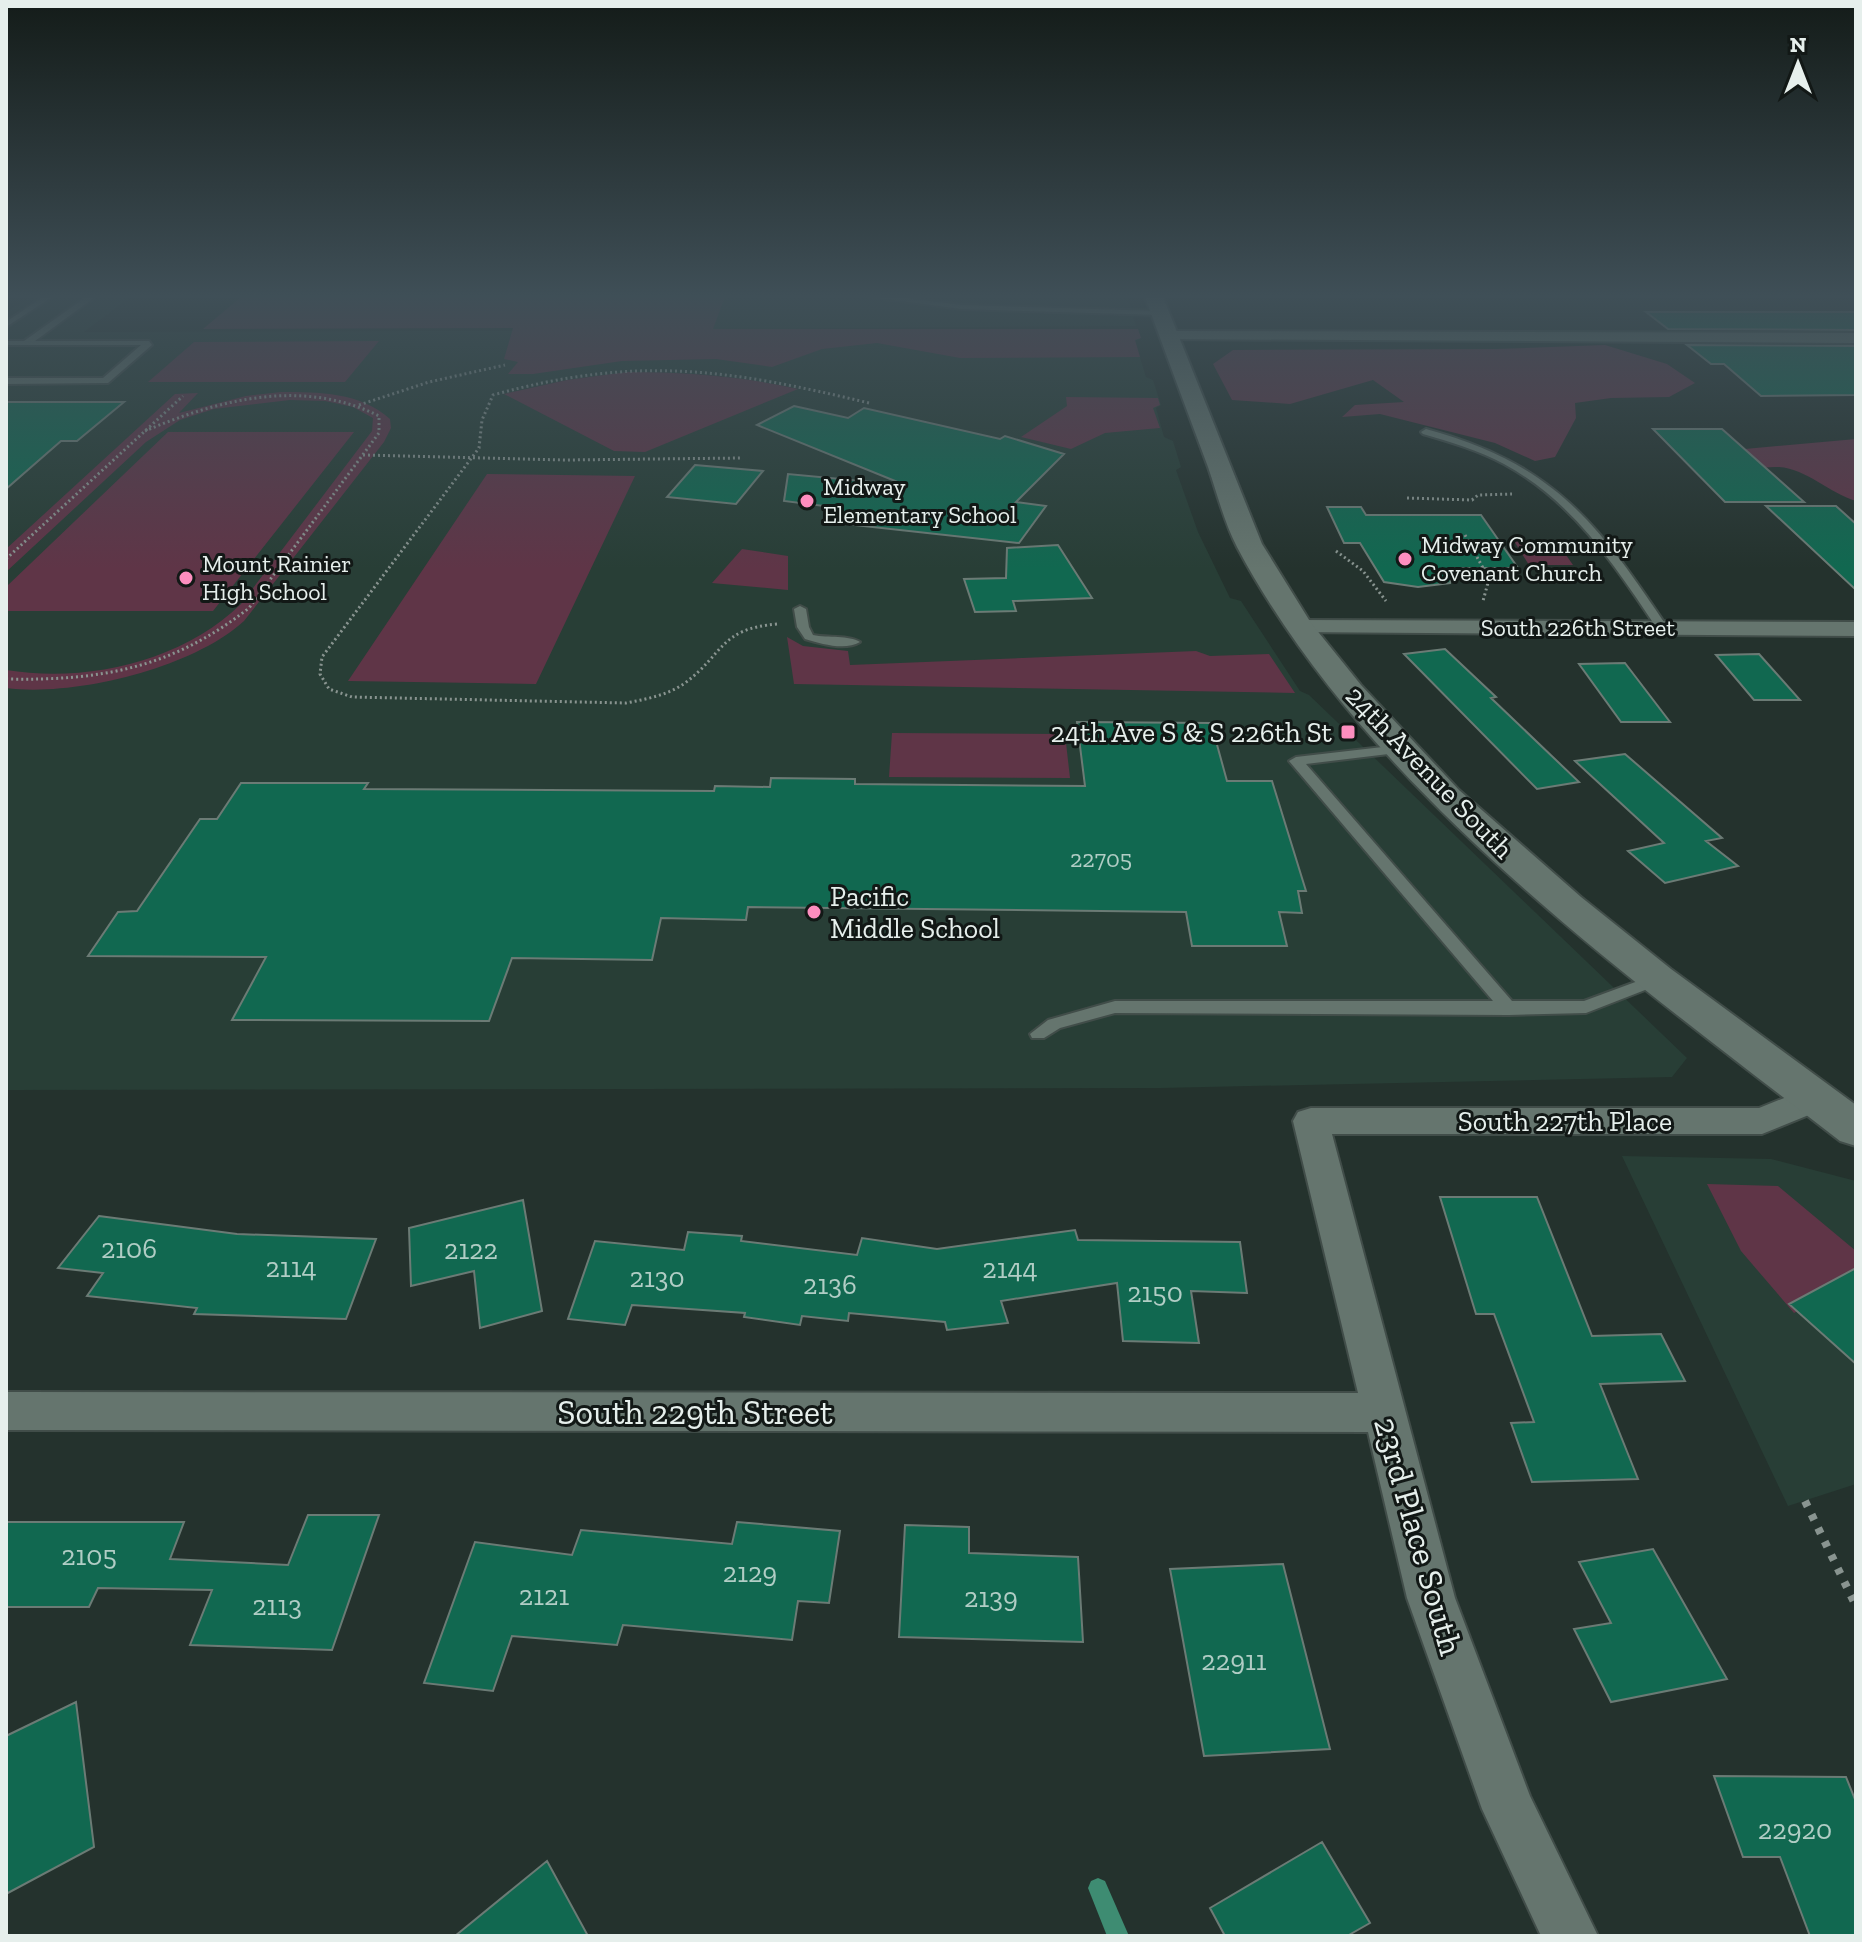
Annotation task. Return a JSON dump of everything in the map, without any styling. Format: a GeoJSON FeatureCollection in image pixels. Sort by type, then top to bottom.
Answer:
{"type":"FeatureCollection","features":[{"type":"Feature","properties":{"kind":"street","name":"24th Avenue South"},"geometry":{"type":"LineString","coordinates":[[1189,388],[1244,532],[1263,570],[1299,627],[1400,749],[1503,849],[1657,979],[1856,1129]]}},
{"type":"Feature","properties":{"kind":"street","name":"South 226th Street"},"geometry":{"type":"LineString","coordinates":[[1299,627],[1856,629]]}},
{"type":"Feature","properties":{"kind":"street","name":"South 227th Place"},"geometry":{"type":"LineString","coordinates":[[1311,1121],[1762,1121],[1814,1099]]}},
{"type":"Feature","properties":{"kind":"street","name":"23rd Place South"},"geometry":{"type":"LineString","coordinates":[[1311,1121],[1431,1598],[1509,1809],[1570,1936]]}},
{"type":"Feature","properties":{"kind":"street","name":"South 229th Street"},"geometry":{"type":"LineString","coordinates":[[6,1411],[1384,1413]]}},
{"type":"Feature","properties":{"kind":"lane"},"geometry":{"type":"LineString","coordinates":[[1426,432],[1495,453],[1555,493],[1608,546],[1662,628]]}},
{"type":"Feature","properties":{"kind":"lane"},"geometry":{"type":"LineString","coordinates":[[800,609],[809,637],[829,642],[854,642]]}},
{"type":"Feature","properties":{"kind":"lane"},"geometry":{"type":"LineString","coordinates":[[1400,749],[1296,761],[1509,1009]]}},
{"type":"Feature","properties":{"kind":"lane"},"geometry":{"type":"LineString","coordinates":[[1038,1034],[1054,1024],[1115,1007],[1586,1007],[1657,979]]}},
{"type":"Feature","properties":{"kind":"path"},"geometry":{"type":"LineString","coordinates":[[358,405],[412,388]]}},
{"type":"Feature","properties":{"kind":"path"},"geometry":{"type":"LineString","coordinates":[[525,388],[493,395],[482,420],[479,448],[473,458],[322,657],[318,669],[323,682],[332,692],[368,697],[626,703],[655,697],[683,684],[702,669],[730,633],[743,627],[802,623]]}},
{"type":"Feature","properties":{"kind":"path"},"geometry":{"type":"LineString","coordinates":[[804,388],[869,403]]}},
{"type":"Feature","properties":{"kind":"path"},"geometry":{"type":"LineString","coordinates":[[6,559],[183,396]]}},
{"type":"Feature","properties":{"kind":"path"},"geometry":{"type":"LineString","coordinates":[[6,679],[75,680],[108,675],[149,665],[203,643],[249,608],[379,433],[380,424],[379,416],[358,405],[322,398],[259,398],[198,410],[145,431]]}},
{"type":"Feature","properties":{"kind":"path"},"geometry":{"type":"LineString","coordinates":[[363,455],[742,458]]}},
{"type":"Feature","properties":{"kind":"path"},"geometry":{"type":"LineString","coordinates":[[1407,498],[1472,500],[1478,495],[1555,493]]}},
{"type":"Feature","properties":{"kind":"path"},"geometry":{"type":"LineString","coordinates":[[1465,535],[1489,579],[1482,603],[1493,627]]}},
{"type":"Feature","properties":{"kind":"path"},"geometry":{"type":"LineString","coordinates":[[1336,551],[1378,587],[1400,627]]}},
{"type":"Feature","properties":{"kind":"path"},"geometry":{"type":"LineString","coordinates":[[1805,1501],[1856,1606]]}},
{"type":"Feature","properties":{"kind":"shaded area"},"geometry":{"type":"Polygon","coordinates":[[[6,388],[1155,388],[1161,405],[1156,408],[1164,437],[1173,441],[1181,467],[1176,470],[1198,532],[1230,598],[1241,601],[1300,691],[1309,695],[1687,1058],[1672,1077],[1161,1088],[6,1090],[6,388]]]}},
{"type":"Feature","properties":{"kind":"shaded area"},"geometry":{"type":"Polygon","coordinates":[[[533,388],[798,389],[645,452],[614,451],[504,394],[533,388]]]}},
{"type":"Feature","properties":{"kind":"shaded area"},"geometry":{"type":"Polygon","coordinates":[[[1225,388],[1347,388],[1290,404],[1232,400],[1225,388]]]}},
{"type":"Feature","properties":{"kind":"shaded area"},"geometry":{"type":"Polygon","coordinates":[[[1384,388],[1686,388],[1669,397],[1611,398],[1575,403],[1576,418],[1555,457],[1535,461],[1495,443],[1380,414],[1342,417],[1355,405],[1404,402],[1384,388]]]}},
{"type":"Feature","properties":{"kind":"shaded area"},"geometry":{"type":"Polygon","coordinates":[[[281,392],[324,393],[366,403],[390,419],[391,428],[384,442],[244,621],[195,653],[132,676],[65,688],[6,688],[6,670],[68,673],[100,670],[162,654],[217,624],[241,604],[372,431],[373,418],[353,407],[325,401],[290,400],[214,409],[180,420],[146,442],[6,572],[6,549],[175,394],[198,393],[179,413],[246,396],[281,392]]]}},
{"type":"Feature","properties":{"kind":"shaded area"},"geometry":{"type":"Polygon","coordinates":[[[1066,397],[1158,398],[1160,405],[1153,408],[1160,428],[1105,433],[1071,449],[1021,437],[1067,406],[1066,397]]]}},
{"type":"Feature","properties":{"kind":"shaded area"},"geometry":{"type":"Polygon","coordinates":[[[168,432],[354,432],[213,611],[6,611],[6,587],[168,432]]]}},
{"type":"Feature","properties":{"kind":"shaded area"},"geometry":{"type":"Polygon","coordinates":[[[1856,439],[1856,501],[1789,469],[1766,467],[1727,474],[1734,450],[1856,439]]]}},
{"type":"Feature","properties":{"kind":"shaded area"},"geometry":{"type":"Polygon","coordinates":[[[487,474],[635,476],[536,684],[348,681],[487,474]]]}},
{"type":"Feature","properties":{"kind":"shaded area"},"geometry":{"type":"Polygon","coordinates":[[[1514,541],[1557,542],[1573,565],[1529,565],[1514,541]]]}},
{"type":"Feature","properties":{"kind":"shaded area"},"geometry":{"type":"Polygon","coordinates":[[[742,549],[788,556],[788,590],[712,583],[742,549]]]}},
{"type":"Feature","properties":{"kind":"shaded area"},"geometry":{"type":"Polygon","coordinates":[[[787,637],[803,646],[848,651],[850,665],[1196,651],[1210,656],[1269,654],[1295,693],[794,684],[787,637]]]}},
{"type":"Feature","properties":{"kind":"shaded area"},"geometry":{"type":"Polygon","coordinates":[[[892,733],[1065,734],[1070,778],[889,777],[892,733]]]}},
{"type":"Feature","properties":{"kind":"shaded area"},"geometry":{"type":"Polygon","coordinates":[[[1622,1156],[1771,1159],[1856,1181],[1856,1484],[1788,1506],[1622,1156]]]}},
{"type":"Feature","properties":{"kind":"shaded area"},"geometry":{"type":"Polygon","coordinates":[[[1707,1184],[1778,1186],[1856,1251],[1856,1281],[1794,1313],[1741,1251],[1707,1184]]]}},
{"type":"Feature","properties":{"kind":"building"},"geometry":{"type":"Polygon","coordinates":[[[1751,388],[1856,388],[1856,395],[1761,396],[1751,388]]]}},
{"type":"Feature","properties":{"kind":"building"},"geometry":{"type":"Polygon","coordinates":[[[6,402],[124,402],[77,441],[61,441],[6,489],[6,402]]]}},
{"type":"Feature","properties":{"kind":"building"},"geometry":{"type":"Polygon","coordinates":[[[794,406],[848,418],[864,408],[1000,439],[1005,436],[1064,454],[1016,502],[1046,506],[1019,543],[827,522],[840,508],[784,501],[788,474],[905,485],[757,425],[794,406]]]}},
{"type":"Feature","properties":{"kind":"building"},"geometry":{"type":"Polygon","coordinates":[[[1653,429],[1722,429],[1804,502],[1725,502],[1653,429]]]}},
{"type":"Feature","properties":{"kind":"building"},"geometry":{"type":"Polygon","coordinates":[[[695,465],[763,471],[736,504],[667,497],[695,465]]]}},
{"type":"Feature","properties":{"kind":"building"},"geometry":{"type":"Polygon","coordinates":[[[1766,506],[1836,506],[1856,524],[1856,590],[1766,506]]]}},
{"type":"Feature","properties":{"kind":"building","name":"Midway Community Covenant Church"},"geometry":{"type":"Polygon","coordinates":[[[1327,507],[1361,507],[1366,515],[1481,515],[1518,568],[1454,568],[1450,583],[1418,587],[1384,582],[1360,543],[1344,543],[1327,507]]]}},
{"type":"Feature","properties":{"kind":"building"},"geometry":{"type":"Polygon","coordinates":[[[1058,545],[1092,598],[1013,601],[1016,611],[975,612],[964,579],[1006,578],[1007,548],[1058,545]]]}},
{"type":"Feature","properties":{"kind":"building"},"geometry":{"type":"Polygon","coordinates":[[[1445,649],[1579,782],[1537,789],[1404,654],[1445,649]]]}},
{"type":"Feature","properties":{"kind":"building"},"geometry":{"type":"Polygon","coordinates":[[[1759,654],[1800,700],[1754,700],[1716,655],[1759,654]]]}},
{"type":"Feature","properties":{"kind":"building"},"geometry":{"type":"Polygon","coordinates":[[[1625,663],[1670,722],[1621,722],[1579,664],[1625,663]]]}},
{"type":"Feature","properties":{"kind":"building"},"geometry":{"type":"Polygon","coordinates":[[[1077,722],[1211,723],[1227,781],[1272,781],[1306,891],[1298,891],[1302,913],[1279,912],[1287,946],[1192,946],[1186,912],[748,907],[746,920],[661,918],[652,960],[512,958],[489,1021],[232,1020],[266,957],[88,956],[118,912],[137,911],[200,819],[217,819],[241,783],[368,783],[364,789],[714,791],[715,786],[770,787],[771,778],[855,779],[855,784],[1085,786],[1077,722]]]}},
{"type":"Feature","properties":{"kind":"building"},"geometry":{"type":"Polygon","coordinates":[[[1625,754],[1722,838],[1706,841],[1738,866],[1665,883],[1628,851],[1664,843],[1575,761],[1625,754]]]}},
{"type":"Feature","properties":{"kind":"building"},"geometry":{"type":"Polygon","coordinates":[[[1440,1197],[1537,1197],[1592,1336],[1661,1334],[1685,1381],[1600,1384],[1638,1479],[1532,1482],[1511,1423],[1534,1422],[1494,1314],[1476,1314],[1440,1197]]]}},
{"type":"Feature","properties":{"kind":"building"},"geometry":{"type":"Polygon","coordinates":[[[523,1200],[542,1311],[480,1328],[474,1271],[411,1286],[409,1228],[523,1200]]]}},
{"type":"Feature","properties":{"kind":"building"},"geometry":{"type":"Polygon","coordinates":[[[99,1216],[237,1234],[376,1239],[346,1319],[194,1314],[197,1308],[87,1296],[103,1273],[58,1268],[99,1216]]]}},
{"type":"Feature","properties":{"kind":"building"},"geometry":{"type":"Polygon","coordinates":[[[1075,1230],[1078,1240],[1240,1242],[1247,1293],[1191,1291],[1199,1343],[1123,1341],[1117,1283],[1001,1301],[1008,1323],[947,1330],[945,1322],[849,1313],[848,1321],[802,1316],[800,1325],[744,1317],[745,1313],[632,1305],[625,1325],[568,1319],[595,1241],[684,1250],[688,1232],[742,1236],[741,1241],[857,1255],[862,1238],[937,1249],[1075,1230]]]}},
{"type":"Feature","properties":{"kind":"building"},"geometry":{"type":"Polygon","coordinates":[[[1856,1268],[1856,1364],[1789,1304],[1856,1268]]]}},
{"type":"Feature","properties":{"kind":"building"},"geometry":{"type":"Polygon","coordinates":[[[308,1515],[379,1515],[332,1650],[190,1645],[212,1590],[98,1588],[89,1607],[6,1607],[6,1522],[184,1522],[170,1559],[288,1565],[308,1515]]]}},
{"type":"Feature","properties":{"kind":"building"},"geometry":{"type":"Polygon","coordinates":[[[737,1522],[840,1531],[829,1603],[798,1601],[792,1640],[623,1625],[617,1645],[512,1636],[493,1691],[424,1683],[475,1542],[572,1555],[581,1530],[732,1544],[737,1522]]]}},
{"type":"Feature","properties":{"kind":"building"},"geometry":{"type":"Polygon","coordinates":[[[905,1525],[969,1527],[969,1553],[1078,1557],[1083,1642],[899,1637],[905,1525]]]}},
{"type":"Feature","properties":{"kind":"building"},"geometry":{"type":"Polygon","coordinates":[[[1653,1549],[1727,1679],[1611,1702],[1574,1629],[1611,1623],[1579,1562],[1653,1549]]]}},
{"type":"Feature","properties":{"kind":"building"},"geometry":{"type":"Polygon","coordinates":[[[1283,1564],[1330,1749],[1204,1756],[1170,1569],[1283,1564]]]}},
{"type":"Feature","properties":{"kind":"building"},"geometry":{"type":"Polygon","coordinates":[[[76,1702],[94,1847],[6,1894],[6,1736],[76,1702]]]}},
{"type":"Feature","properties":{"kind":"building"},"geometry":{"type":"Polygon","coordinates":[[[1714,1776],[1846,1777],[1856,1802],[1856,1936],[1810,1936],[1780,1857],[1743,1857],[1714,1776]]]}},
{"type":"Feature","properties":{"kind":"building"},"geometry":{"type":"Polygon","coordinates":[[[1322,1842],[1370,1923],[1347,1936],[1225,1936],[1210,1908],[1322,1842]]]}},
{"type":"Feature","properties":{"kind":"building"},"geometry":{"type":"Polygon","coordinates":[[[547,1861],[588,1936],[455,1936],[547,1861]]]}},
{"type":"Feature","properties":{"kind":"waterway"},"geometry":{"type":"LineString","coordinates":[[1098,1888],[1118,1936]]}},
{"type":"Feature","properties":{"kind":"place","name":"Midway Elementary School"},"geometry":{"type":"Point","coordinates":[807,501]}},
{"type":"Feature","properties":{"kind":"place","name":"Midway Community Covenant Church"},"geometry":{"type":"Point","coordinates":[1405,559]}},
{"type":"Feature","properties":{"kind":"place","name":"Mount Rainier High School"},"geometry":{"type":"Point","coordinates":[186,578]}},
{"type":"Feature","properties":{"kind":"place","name":"24th Ave S & S 226th St"},"geometry":{"type":"Point","coordinates":[1348,732]}},
{"type":"Feature","properties":{"kind":"place","name":"Pacific Middle School"},"geometry":{"type":"Point","coordinates":[814,912]}}]}
